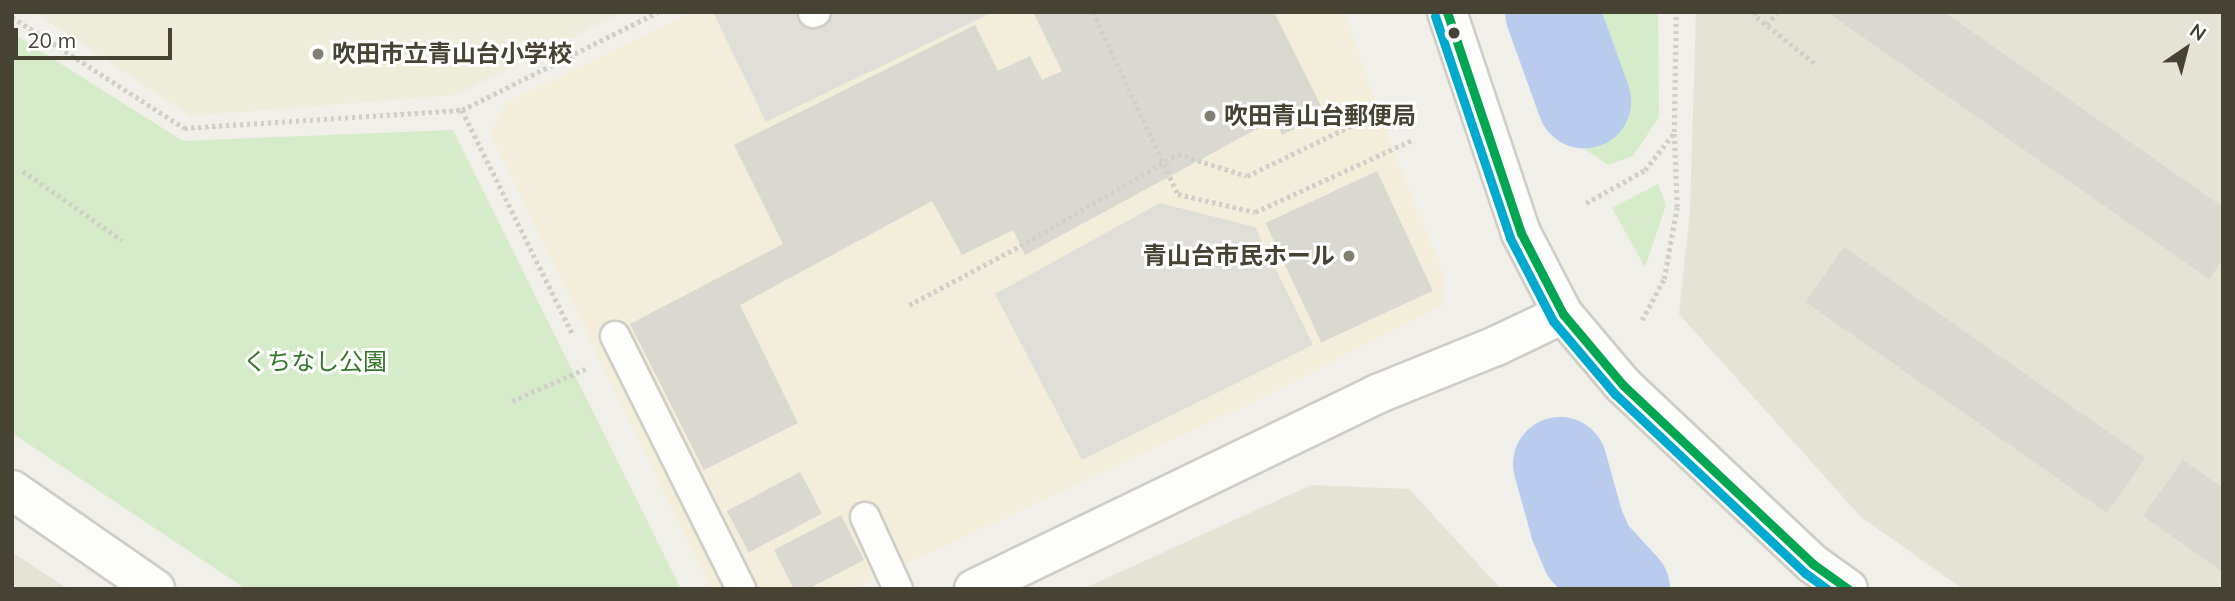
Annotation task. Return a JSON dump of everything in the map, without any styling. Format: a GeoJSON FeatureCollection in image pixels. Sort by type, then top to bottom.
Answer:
{"type":"FeatureCollection","features":[{"type":"Feature","properties":{"kind":"street"},"geometry":{"type":"LineString","coordinates":[[1447,12],[1521,233],[1563,314],[1623,385],[1813,564],[1848,589]]}},
{"type":"Feature","properties":{"kind":"street"},"geometry":{"type":"LineString","coordinates":[[974,589],[1377,394],[1496,346],[1563,314]]}},
{"type":"Feature","properties":{"kind":"street"},"geometry":{"type":"LineString","coordinates":[[12,490],[155,589]]}},
{"type":"Feature","properties":{"kind":"lane"},"geometry":{"type":"LineString","coordinates":[[615,336],[741,589]]}},
{"type":"Feature","properties":{"kind":"lane"},"geometry":{"type":"LineString","coordinates":[[865,517],[898,589]]}},
{"type":"Feature","properties":{"kind":"path"},"geometry":{"type":"LineString","coordinates":[[12,16],[184,128],[462,110],[658,12]]}},
{"type":"Feature","properties":{"kind":"path"},"geometry":{"type":"LineString","coordinates":[[1093,12],[1178,194],[1255,212],[1412,140]]}},
{"type":"Feature","properties":{"kind":"path"},"geometry":{"type":"LineString","coordinates":[[1642,320],[1664,279],[1677,207],[1674,132],[1676,12]]}},
{"type":"Feature","properties":{"kind":"path"},"geometry":{"type":"LineString","coordinates":[[1755,12],[1817,65]]}},
{"type":"Feature","properties":{"kind":"path"},"geometry":{"type":"LineString","coordinates":[[1767,25],[1777,12]]}},
{"type":"Feature","properties":{"kind":"path"},"geometry":{"type":"LineString","coordinates":[[909,304],[1020,246],[1178,154],[1247,176],[1398,103]]}},
{"type":"Feature","properties":{"kind":"path"},"geometry":{"type":"LineString","coordinates":[[1586,203],[1645,170],[1674,132]]}},
{"type":"Feature","properties":{"kind":"path"},"geometry":{"type":"LineString","coordinates":[[23,171],[122,240]]}},
{"type":"Feature","properties":{"kind":"path"},"geometry":{"type":"LineString","coordinates":[[512,401],[589,367]]}},
{"type":"Feature","properties":{"kind":"shaded area","name":"吹田市立青山台小学校"},"geometry":{"type":"Polygon","coordinates":[[[35,12],[624,12],[456,95],[190,116],[35,12]]]}},
{"type":"Feature","properties":{"kind":"shaded area"},"geometry":{"type":"Polygon","coordinates":[[[692,12],[1345,12],[1383,124],[1444,274],[1443,305],[1258,400],[853,589],[711,589],[490,134],[505,103],[692,12]]]}},
{"type":"Feature","properties":{"kind":"shaded area"},"geometry":{"type":"Polygon","coordinates":[[[713,12],[993,12],[766,122],[713,12]]]}},
{"type":"Feature","properties":{"kind":"shaded area"},"geometry":{"type":"Polygon","coordinates":[[[1696,12],[2223,12],[2223,589],[1963,589],[1861,517],[1679,314],[1690,212],[1696,12]]]}},
{"type":"Feature","properties":{"kind":"shaded area"},"geometry":{"type":"Polygon","coordinates":[[[1160,203],[1255,227],[1313,345],[1082,460],[995,294],[1160,203]]]}},
{"type":"Feature","properties":{"kind":"shaded area"},"geometry":{"type":"Polygon","coordinates":[[[1311,485],[1409,489],[1501,589],[1083,589],[1311,485]]]}},
{"type":"Feature","properties":{"kind":"shaded area"},"geometry":{"type":"Polygon","coordinates":[[[12,552],[68,589],[12,589],[12,552]]]}},
{"type":"Feature","properties":{"kind":"green space"},"geometry":{"type":"Polygon","coordinates":[[[1530,12],[1658,12],[1659,117],[1633,156],[1608,165],[1576,143],[1530,12]]]}},
{"type":"Feature","properties":{"kind":"green space","name":"くちなし公園"},"geometry":{"type":"Polygon","coordinates":[[[12,33],[183,141],[453,130],[681,589],[246,589],[12,433],[12,33]]]}},
{"type":"Feature","properties":{"kind":"green space"},"geometry":{"type":"Polygon","coordinates":[[[1658,184],[1666,205],[1645,267],[1612,208],[1658,184]]]}},
{"type":"Feature","properties":{"kind":"building"},"geometry":{"type":"Polygon","coordinates":[[[1033,12],[1274,12],[1325,114],[1282,135],[1275,119],[1025,255],[1013,230],[962,255],[932,201],[740,305],[798,423],[704,470],[630,324],[783,244],[734,145],[975,25],[998,71],[1030,56],[1042,80],[1062,71],[1033,12]]]}},
{"type":"Feature","properties":{"kind":"building"},"geometry":{"type":"Polygon","coordinates":[[[1827,12],[1944,12],[2223,207],[2223,259],[2209,279],[1827,12]]]}},
{"type":"Feature","properties":{"kind":"building","name":"青山台市民ホール"},"geometry":{"type":"Polygon","coordinates":[[[1377,171],[1433,291],[1321,343],[1266,223],[1377,171]]]}},
{"type":"Feature","properties":{"kind":"building"},"geometry":{"type":"Polygon","coordinates":[[[1844,247],[2145,458],[2107,513],[1806,302],[1844,247]]]}},
{"type":"Feature","properties":{"kind":"building"},"geometry":{"type":"Polygon","coordinates":[[[2183,460],[2223,488],[2223,572],[2143,516],[2183,460]]]}},
{"type":"Feature","properties":{"kind":"building"},"geometry":{"type":"Polygon","coordinates":[[[800,472],[822,513],[749,552],[727,511],[800,472]]]}},
{"type":"Feature","properties":{"kind":"building"},"geometry":{"type":"Polygon","coordinates":[[[841,515],[864,560],[808,589],[794,589],[774,550],[841,515]]]}},
{"type":"Feature","properties":{"kind":"waterway"},"geometry":{"type":"LineString","coordinates":[[1552,12],[1584,101]]}},
{"type":"Feature","properties":{"kind":"waterway"},"geometry":{"type":"LineString","coordinates":[[1560,464],[1577,525],[1588,551],[1623,589]]}},
{"type":"Feature","properties":{"kind":"transit line"},"geometry":{"type":"LineString","coordinates":[[1447,12],[1521,233],[1563,314],[1623,385],[1813,564],[1848,589]]}},
{"type":"Feature","properties":{"kind":"transit line"},"geometry":{"type":"LineString","coordinates":[[1435,16],[1510,238],[1553,321],[1615,394],[1805,573],[1827,589]]}},
{"type":"Feature","properties":{"kind":"place","name":"吹田市立青山台小学校"},"geometry":{"type":"Point","coordinates":[318,54]}},
{"type":"Feature","properties":{"kind":"place","name":"吹田青山台郵便局"},"geometry":{"type":"Point","coordinates":[1210,116]}},
{"type":"Feature","properties":{"kind":"place","name":"青山台市民ホール"},"geometry":{"type":"Point","coordinates":[1349,256]}}]}
